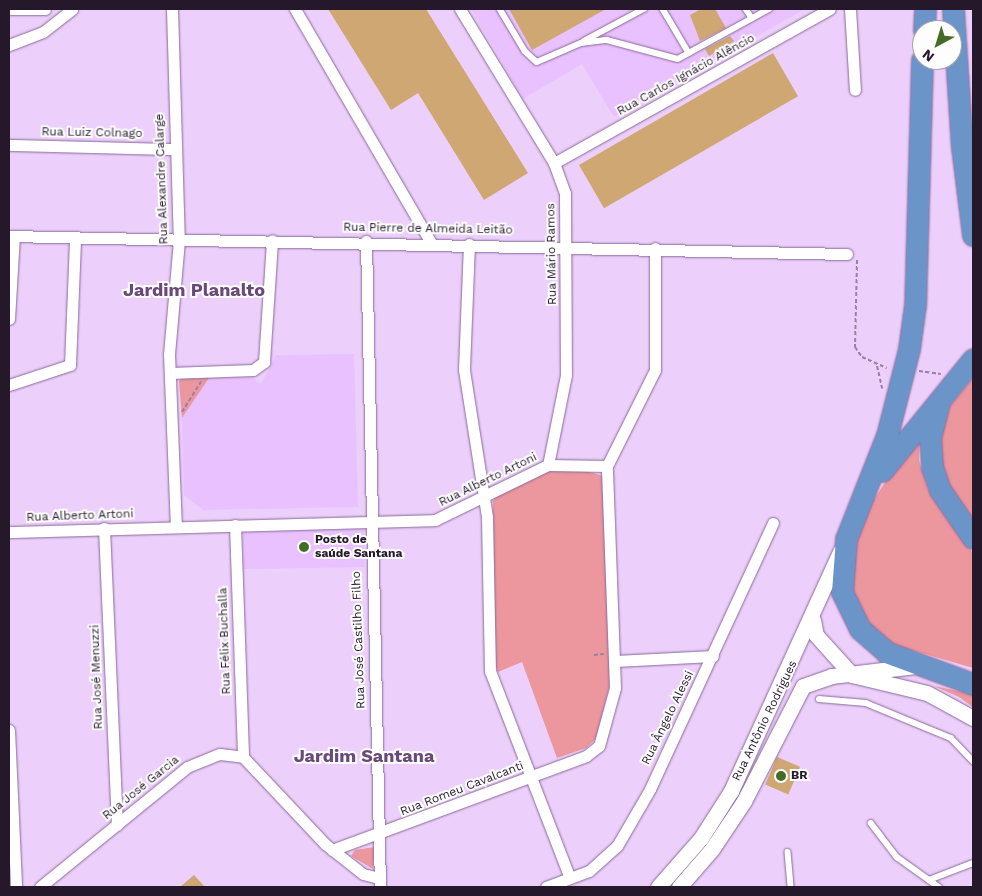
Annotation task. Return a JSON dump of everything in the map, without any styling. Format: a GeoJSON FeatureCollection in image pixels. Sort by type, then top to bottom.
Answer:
{"type":"FeatureCollection","features":[{"type":"Feature","properties":{"kind":"highway"},"geometry":{"type":"LineString","coordinates":[[953,9],[962,147],[973,235]]}},
{"type":"Feature","properties":{"kind":"highway"},"geometry":{"type":"LineString","coordinates":[[922,70],[915,305],[904,369],[887,436],[846,539],[841,570],[848,611],[871,641],[916,666],[973,684]]}},
{"type":"Feature","properties":{"kind":"highway"},"geometry":{"type":"LineString","coordinates":[[861,503],[950,383],[973,359]]}},
{"type":"Feature","properties":{"kind":"highway"},"geometry":{"type":"LineString","coordinates":[[950,383],[930,437],[932,467],[940,490],[973,538]]}},
{"type":"Feature","properties":{"kind":"street"},"geometry":{"type":"LineString","coordinates":[[10,9],[45,9]]}},
{"type":"Feature","properties":{"kind":"street"},"geometry":{"type":"LineString","coordinates":[[9,45],[43,32],[72,9]]}},
{"type":"Feature","properties":{"kind":"street","name":"Rua Alexandre Calarge"},"geometry":{"type":"LineString","coordinates":[[172,9],[174,149],[179,240],[170,373],[176,527]]}},
{"type":"Feature","properties":{"kind":"street"},"geometry":{"type":"LineString","coordinates":[[295,9],[431,243]]}},
{"type":"Feature","properties":{"kind":"street","name":"Rua Mário Ramos"},"geometry":{"type":"LineString","coordinates":[[460,9],[554,163],[565,193],[567,246],[566,375],[548,465]]}},
{"type":"Feature","properties":{"kind":"street","name":"Rua Carlos Ignácio Alêncio"},"geometry":{"type":"LineString","coordinates":[[554,163],[830,9]]}},
{"type":"Feature","properties":{"kind":"street"},"geometry":{"type":"LineString","coordinates":[[850,9],[855,90]]}},
{"type":"Feature","properties":{"kind":"street","name":"Rua Luiz Colnago"},"geometry":{"type":"LineString","coordinates":[[9,145],[174,149]]}},
{"type":"Feature","properties":{"kind":"street"},"geometry":{"type":"LineString","coordinates":[[9,319],[12,236]]}},
{"type":"Feature","properties":{"kind":"street","name":"Rua Pierre de Almeida Leitão"},"geometry":{"type":"LineString","coordinates":[[12,236],[431,243],[847,254]]}},
{"type":"Feature","properties":{"kind":"street"},"geometry":{"type":"LineString","coordinates":[[9,385],[70,366],[76,238]]}},
{"type":"Feature","properties":{"kind":"street"},"geometry":{"type":"LineString","coordinates":[[170,373],[253,370],[264,362],[272,240]]}},
{"type":"Feature","properties":{"kind":"street","name":"Rua José Castilho Filho"},"geometry":{"type":"LineString","coordinates":[[366,242],[369,522],[380,883]]}},
{"type":"Feature","properties":{"kind":"street"},"geometry":{"type":"LineString","coordinates":[[469,244],[464,370],[485,496],[490,671],[533,776],[570,878]]}},
{"type":"Feature","properties":{"kind":"street"},"geometry":{"type":"LineString","coordinates":[[655,248],[655,370],[607,466],[615,661],[714,656]]}},
{"type":"Feature","properties":{"kind":"street","name":"Rua Alberto Artoni"},"geometry":{"type":"LineString","coordinates":[[9,532],[434,520],[548,465],[607,466]]}},
{"type":"Feature","properties":{"kind":"street","name":"Rua Ângelo Alessi"},"geometry":{"type":"LineString","coordinates":[[546,887],[589,871],[617,846],[650,789],[714,656],[774,523]]}},
{"type":"Feature","properties":{"kind":"street","name":"Rua Félix Buchalla"},"geometry":{"type":"LineString","coordinates":[[235,525],[243,757]]}},
{"type":"Feature","properties":{"kind":"street","name":"Rua José Menuzzi"},"geometry":{"type":"LineString","coordinates":[[104,528],[117,825]]}},
{"type":"Feature","properties":{"kind":"street","name":"Rua Antônio Rodrigues"},"geometry":{"type":"LineString","coordinates":[[658,887],[717,816],[813,620],[846,539]]}},
{"type":"Feature","properties":{"kind":"street"},"geometry":{"type":"LineString","coordinates":[[813,620],[816,635],[852,675],[927,693],[973,718]]}},
{"type":"Feature","properties":{"kind":"street","name":"Rua Romeu Cavalcanti"},"geometry":{"type":"LineString","coordinates":[[332,850],[378,836],[586,756],[599,746],[612,711],[615,661]]}},
{"type":"Feature","properties":{"kind":"street","name":"Rua Antônio Rodrigues"},"geometry":{"type":"LineString","coordinates":[[679,887],[712,849],[744,801],[795,694],[814,682],[916,666]]}},
{"type":"Feature","properties":{"kind":"street"},"geometry":{"type":"LineString","coordinates":[[9,730],[11,837],[16,887]]}},
{"type":"Feature","properties":{"kind":"street"},"geometry":{"type":"LineString","coordinates":[[243,757],[332,850],[363,874],[380,883]]}},
{"type":"Feature","properties":{"kind":"street","name":"Rua José Garcia"},"geometry":{"type":"LineString","coordinates":[[40,887],[204,758],[243,757]]}},
{"type":"Feature","properties":{"kind":"lane"},"geometry":{"type":"LineString","coordinates":[[500,9],[525,51],[537,62],[581,43],[644,9]]}},
{"type":"Feature","properties":{"kind":"lane"},"geometry":{"type":"LineString","coordinates":[[663,9],[689,53]]}},
{"type":"Feature","properties":{"kind":"lane"},"geometry":{"type":"LineString","coordinates":[[746,9],[752,18]]}},
{"type":"Feature","properties":{"kind":"lane"},"geometry":{"type":"LineString","coordinates":[[581,43],[607,40],[678,59],[769,9]]}},
{"type":"Feature","properties":{"kind":"lane"},"geometry":{"type":"LineString","coordinates":[[819,699],[866,703],[951,738],[973,761]]}},
{"type":"Feature","properties":{"kind":"lane"},"geometry":{"type":"LineString","coordinates":[[871,823],[897,857],[939,887]]}},
{"type":"Feature","properties":{"kind":"lane"},"geometry":{"type":"LineString","coordinates":[[788,852],[791,887]]}},
{"type":"Feature","properties":{"kind":"lane"},"geometry":{"type":"LineString","coordinates":[[929,880],[973,863]]}},
{"type":"Feature","properties":{"kind":"path"},"geometry":{"type":"LineString","coordinates":[[847,254],[857,260],[855,347],[877,366],[904,369],[950,383]]}},
{"type":"Feature","properties":{"kind":"path"},"geometry":{"type":"LineString","coordinates":[[172,428],[207,372]]}},
{"type":"Feature","properties":{"kind":"shaded area"},"geometry":{"type":"Polygon","coordinates":[[[471,9],[805,9],[614,117],[582,64],[523,99],[471,9]]]}},
{"type":"Feature","properties":{"kind":"shaded area"},"geometry":{"type":"Polygon","coordinates":[[[354,354],[358,507],[203,510],[184,495],[182,418],[209,378],[252,377],[261,384],[276,355],[354,354]]]}},
{"type":"Feature","properties":{"kind":"shaded area"},"geometry":{"type":"Polygon","coordinates":[[[182,378],[209,378],[182,418],[179,381],[182,378]]]}},
{"type":"Feature","properties":{"kind":"shaded area"},"geometry":{"type":"Polygon","coordinates":[[[973,378],[973,525],[948,491],[937,446],[948,408],[973,378]]]}},
{"type":"Feature","properties":{"kind":"shaded area"},"geometry":{"type":"Polygon","coordinates":[[[920,429],[919,460],[928,489],[973,553],[973,668],[894,645],[872,629],[851,595],[849,556],[867,510],[920,429]]]}},
{"type":"Feature","properties":{"kind":"shaded area"},"geometry":{"type":"Polygon","coordinates":[[[576,468],[603,476],[610,684],[596,739],[586,748],[557,758],[522,662],[498,672],[494,661],[493,501],[500,490],[551,471],[576,468]]]}},
{"type":"Feature","properties":{"kind":"shaded area","name":"Posto de saúde Santana"},"geometry":{"type":"Polygon","coordinates":[[[364,525],[365,567],[244,569],[243,527],[364,525]]]}},
{"type":"Feature","properties":{"kind":"shaded area"},"geometry":{"type":"Polygon","coordinates":[[[934,686],[973,694],[973,707],[959,697],[934,686]]]}},
{"type":"Feature","properties":{"kind":"shaded area"},"geometry":{"type":"Polygon","coordinates":[[[375,847],[373,869],[351,856],[355,850],[375,847]]]}},
{"type":"Feature","properties":{"kind":"building"},"geometry":{"type":"Polygon","coordinates":[[[328,9],[426,9],[528,173],[484,200],[418,93],[391,110],[328,9]]]}},
{"type":"Feature","properties":{"kind":"building"},"geometry":{"type":"Polygon","coordinates":[[[509,9],[606,9],[532,50],[509,9]]]}},
{"type":"Feature","properties":{"kind":"building"},"geometry":{"type":"Polygon","coordinates":[[[701,9],[715,9],[726,28],[700,41],[690,15],[701,9]]]}},
{"type":"Feature","properties":{"kind":"building"},"geometry":{"type":"Polygon","coordinates":[[[730,36],[734,41],[709,56],[705,49],[730,36]]]}},
{"type":"Feature","properties":{"kind":"building"},"geometry":{"type":"Polygon","coordinates":[[[773,53],[798,96],[604,208],[579,165],[773,53]]]}},
{"type":"Feature","properties":{"kind":"building","name":"BR"},"geometry":{"type":"Polygon","coordinates":[[[777,757],[800,767],[788,794],[765,785],[777,757]]]}},
{"type":"Feature","properties":{"kind":"building"},"geometry":{"type":"Polygon","coordinates":[[[194,875],[205,887],[180,887],[194,875]]]}},
{"type":"Feature","properties":{"kind":"place","name":"Posto de saúde Santana"},"geometry":{"type":"Point","coordinates":[304,547]}},
{"type":"Feature","properties":{"kind":"place","name":"BR"},"geometry":{"type":"Point","coordinates":[781,776]}},
{"type":"Feature","properties":{"kind":"district","name":"Jardim Planalto"},"geometry":{"type":"Point","coordinates":[194,290]}},
{"type":"Feature","properties":{"kind":"district","name":"Jardim Santana"},"geometry":{"type":"Point","coordinates":[364,756]}}]}
